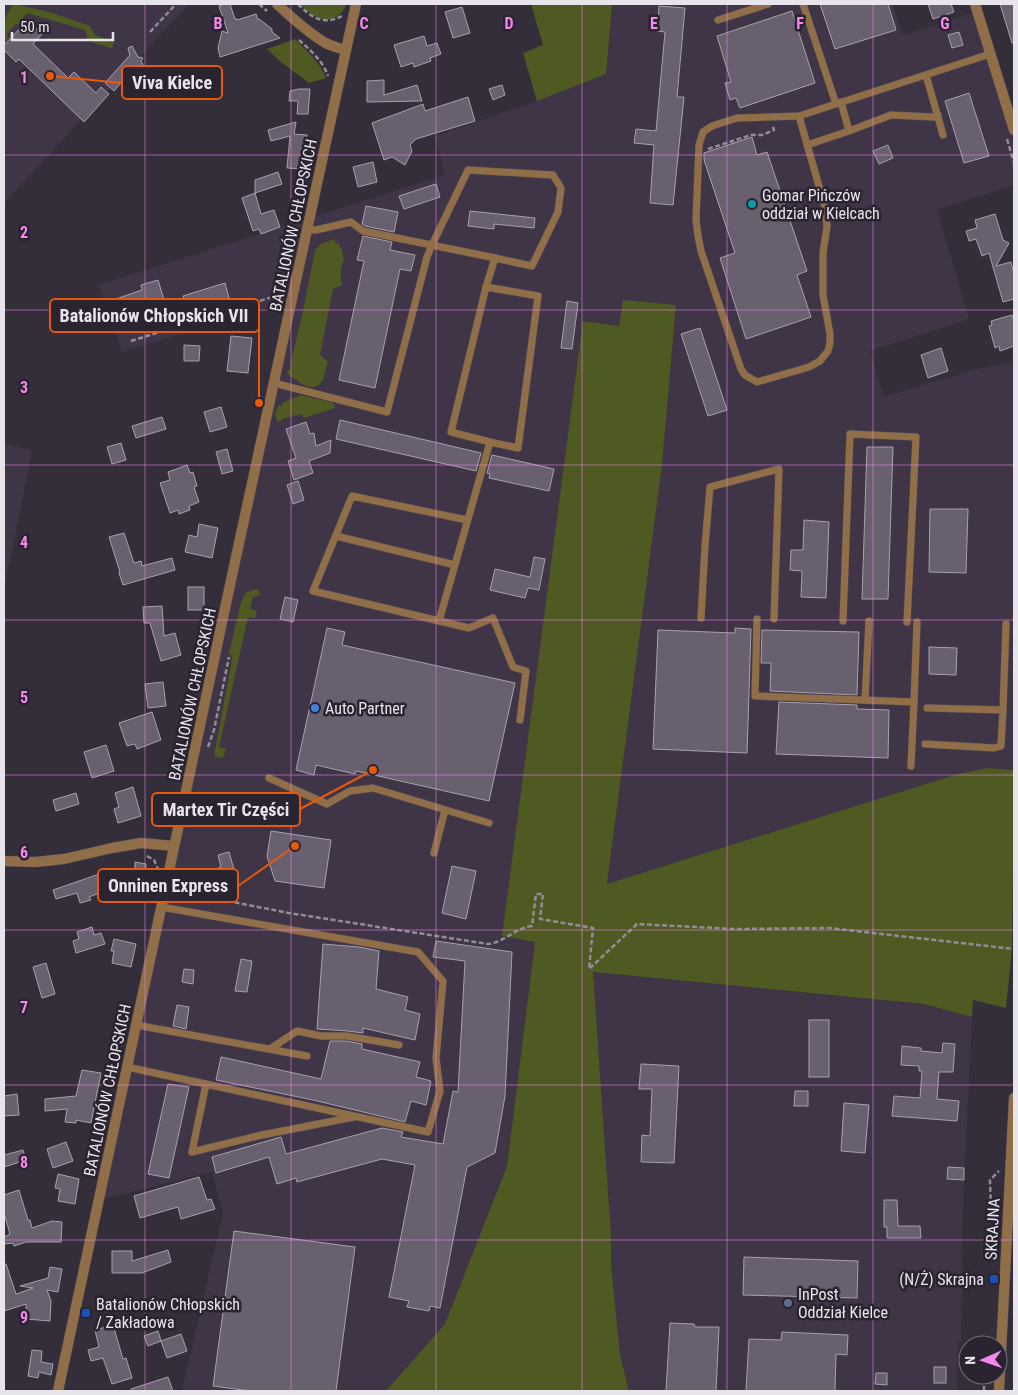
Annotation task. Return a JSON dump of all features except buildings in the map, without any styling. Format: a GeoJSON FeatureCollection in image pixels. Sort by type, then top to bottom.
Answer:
{"type":"FeatureCollection","features":[{"type":"Feature","properties":{"kind":"street"},"geometry":{"type":"LineString","coordinates":[[277,4],[325,43],[346,50]]}},
{"type":"Feature","properties":{"kind":"street","name":"BATALIONÓW CHŁOPSKICH"},"geometry":{"type":"LineString","coordinates":[[58,1391],[356,4]]}},
{"type":"Feature","properties":{"kind":"street"},"geometry":{"type":"LineString","coordinates":[[975,4],[1014,130]]}},
{"type":"Feature","properties":{"kind":"street"},"geometry":{"type":"LineString","coordinates":[[4,861],[36,862],[59,860],[140,843],[174,846]]}},
{"type":"Feature","properties":{"kind":"street","name":"SKRAJNA"},"geometry":{"type":"LineString","coordinates":[[999,1391],[1014,1098]]}},
{"type":"Feature","properties":{"kind":"lane"},"geometry":{"type":"LineString","coordinates":[[718,20],[768,4]]}},
{"type":"Feature","properties":{"kind":"lane"},"geometry":{"type":"LineString","coordinates":[[804,4],[850,131]]}},
{"type":"Feature","properties":{"kind":"lane"},"geometry":{"type":"LineString","coordinates":[[799,116],[825,207],[827,226],[823,253],[823,295],[830,343],[828,351],[820,361],[809,367],[756,382],[745,375],[741,369],[701,251],[696,220],[699,152],[703,132],[712,126],[726,121],[743,118],[799,116],[990,54]]}},
{"type":"Feature","properties":{"kind":"lane"},"geometry":{"type":"LineString","coordinates":[[926,75],[944,135]]}},
{"type":"Feature","properties":{"kind":"lane"},"geometry":{"type":"LineString","coordinates":[[807,145],[891,115],[938,116]]}},
{"type":"Feature","properties":{"kind":"lane"},"geometry":{"type":"LineString","coordinates":[[274,383],[387,412],[432,245],[468,170],[553,175],[561,188],[558,212],[532,266],[432,245],[363,231],[351,222],[316,230],[307,230]]}},
{"type":"Feature","properties":{"kind":"lane"},"geometry":{"type":"LineString","coordinates":[[486,287],[538,296],[518,448],[451,432],[486,287],[494,258]]}},
{"type":"Feature","properties":{"kind":"lane"},"geometry":{"type":"LineString","coordinates":[[843,621],[850,434],[916,437],[907,622]]}},
{"type":"Feature","properties":{"kind":"lane"},"geometry":{"type":"LineString","coordinates":[[439,621],[490,442]]}},
{"type":"Feature","properties":{"kind":"lane"},"geometry":{"type":"LineString","coordinates":[[701,618],[710,488],[779,469],[774,619]]}},
{"type":"Feature","properties":{"kind":"lane"},"geometry":{"type":"LineString","coordinates":[[468,520],[352,496],[313,591],[469,628],[493,618],[513,667],[526,671],[520,720]]}},
{"type":"Feature","properties":{"kind":"lane"},"geometry":{"type":"LineString","coordinates":[[336,536],[455,565]]}},
{"type":"Feature","properties":{"kind":"lane"},"geometry":{"type":"LineString","coordinates":[[757,619],[755,696],[914,702]]}},
{"type":"Feature","properties":{"kind":"lane"},"geometry":{"type":"LineString","coordinates":[[865,700],[869,621]]}},
{"type":"Feature","properties":{"kind":"lane"},"geometry":{"type":"LineString","coordinates":[[911,766],[917,622]]}},
{"type":"Feature","properties":{"kind":"lane"},"geometry":{"type":"LineString","coordinates":[[925,744],[994,748],[1001,746],[1006,624]]}},
{"type":"Feature","properties":{"kind":"lane"},"geometry":{"type":"LineString","coordinates":[[926,708],[1003,710]]}},
{"type":"Feature","properties":{"kind":"lane"},"geometry":{"type":"LineString","coordinates":[[268,778],[327,804],[350,791],[373,788],[489,823]]}},
{"type":"Feature","properties":{"kind":"lane"},"geometry":{"type":"LineString","coordinates":[[434,853],[445,810]]}},
{"type":"Feature","properties":{"kind":"lane"},"geometry":{"type":"LineString","coordinates":[[127,1067],[428,1132],[440,1091],[436,1058],[443,981],[418,952],[161,907]]}},
{"type":"Feature","properties":{"kind":"lane"},"geometry":{"type":"LineString","coordinates":[[136,1024],[307,1056]]}},
{"type":"Feature","properties":{"kind":"lane"},"geometry":{"type":"LineString","coordinates":[[270,1049],[297,1031],[320,1036],[347,1036],[399,1045]]}},
{"type":"Feature","properties":{"kind":"lane"},"geometry":{"type":"LineString","coordinates":[[206,1084],[192,1152],[262,1135],[357,1117]]}},
{"type":"Feature","properties":{"kind":"path"},"geometry":{"type":"LineString","coordinates":[[150,32],[176,4]]}},
{"type":"Feature","properties":{"kind":"path"},"geometry":{"type":"LineString","coordinates":[[259,4],[270,14]]}},
{"type":"Feature","properties":{"kind":"path"},"geometry":{"type":"LineString","coordinates":[[298,4],[312,17],[323,20],[335,19],[347,11]]}},
{"type":"Feature","properties":{"kind":"path"},"geometry":{"type":"LineString","coordinates":[[296,38],[320,62],[326,70],[329,81]]}},
{"type":"Feature","properties":{"kind":"path"},"geometry":{"type":"LineString","coordinates":[[699,152],[752,135],[762,135],[771,132]]}},
{"type":"Feature","properties":{"kind":"path"},"geometry":{"type":"LineString","coordinates":[[131,341],[294,290]]}},
{"type":"Feature","properties":{"kind":"path"},"geometry":{"type":"LineString","coordinates":[[205,754],[214,730],[230,657]]}},
{"type":"Feature","properties":{"kind":"path"},"geometry":{"type":"LineString","coordinates":[[158,824],[172,813]]}},
{"type":"Feature","properties":{"kind":"path"},"geometry":{"type":"LineString","coordinates":[[141,854],[154,860],[158,872]]}},
{"type":"Feature","properties":{"kind":"path"},"geometry":{"type":"LineString","coordinates":[[165,890],[204,894],[212,898],[289,914],[488,944],[502,940],[524,927],[532,926],[536,894],[543,894],[540,919],[593,928],[589,969],[637,924],[734,929],[829,928],[1014,949]]}},
{"type":"Feature","properties":{"kind":"shaded area"},"geometry":{"type":"Polygon","coordinates":[[[4,4],[189,4],[4,203],[4,4]]]}},
{"type":"Feature","properties":{"kind":"shaded area"},"geometry":{"type":"Polygon","coordinates":[[[612,4],[893,4],[903,35],[977,12],[1014,130],[1014,185],[937,210],[969,319],[870,351],[884,397],[973,370],[1014,362],[1014,770],[987,768],[958,774],[607,885],[662,465],[676,306],[619,326],[584,321],[503,936],[535,942],[507,1166],[445,1324],[386,1391],[182,1391],[223,1213],[212,1172],[99,1200],[292,299],[122,352],[99,285],[445,175],[435,136],[537,101],[606,74],[612,4]]]}},
{"type":"Feature","properties":{"kind":"shaded area"},"geometry":{"type":"Polygon","coordinates":[[[4,444],[32,450],[4,591],[4,444]]]}},
{"type":"Feature","properties":{"kind":"shaded area"},"geometry":{"type":"Polygon","coordinates":[[[593,972],[924,1004],[972,1017],[963,1204],[961,1335],[958,1335],[957,1391],[629,1391],[620,1355],[610,1265],[611,1235],[593,972]]]}},
{"type":"Feature","properties":{"kind":"green space"},"geometry":{"type":"Polygon","coordinates":[[[14,4],[53,13],[90,26],[95,35],[114,42],[112,48],[94,43],[87,38],[85,30],[27,13],[18,25],[16,24],[7,34],[9,37],[4,43],[6,17],[14,4]]]}},
{"type":"Feature","properties":{"kind":"green space"},"geometry":{"type":"Polygon","coordinates":[[[302,4],[346,4],[342,12],[336,17],[323,19],[315,16],[302,4]]]}},
{"type":"Feature","properties":{"kind":"green space"},"geometry":{"type":"Polygon","coordinates":[[[531,4],[612,4],[606,74],[537,101],[523,53],[543,45],[531,4]]]}},
{"type":"Feature","properties":{"kind":"green space"},"geometry":{"type":"Polygon","coordinates":[[[295,39],[317,62],[326,78],[309,83],[267,49],[295,39]]]}},
{"type":"Feature","properties":{"kind":"green space"},"geometry":{"type":"Polygon","coordinates":[[[334,239],[335,244],[337,244],[337,241],[342,250],[344,260],[341,272],[342,285],[333,289],[320,355],[328,362],[323,380],[318,386],[307,386],[287,372],[290,370],[315,251],[321,244],[334,239]]]}},
{"type":"Feature","properties":{"kind":"green space"},"geometry":{"type":"Polygon","coordinates":[[[623,300],[676,305],[662,465],[607,884],[958,774],[987,768],[1014,770],[1012,948],[1006,1008],[973,1000],[972,1017],[924,1004],[593,972],[611,1235],[611,1265],[620,1355],[629,1391],[386,1391],[445,1324],[507,1166],[535,942],[502,936],[583,321],[619,326],[623,300]]]}},
{"type":"Feature","properties":{"kind":"green space"},"geometry":{"type":"Polygon","coordinates":[[[299,395],[332,402],[335,408],[304,418],[301,414],[277,421],[275,414],[278,406],[281,407],[284,402],[299,395]]]}},
{"type":"Feature","properties":{"kind":"green space"},"geometry":{"type":"Polygon","coordinates":[[[257,589],[260,595],[253,597],[250,609],[257,611],[255,618],[248,617],[219,747],[226,749],[223,758],[214,756],[231,665],[232,655],[229,654],[241,602],[247,592],[257,589]]]}},
{"type":"Feature","properties":{"kind":"place","name":"Viva Kielce"},"geometry":{"type":"Point","coordinates":[50,76]}},
{"type":"Feature","properties":{"kind":"place","name":"Gomar Pińczów oddział w Kielcach"},"geometry":{"type":"Point","coordinates":[752,204]}},
{"type":"Feature","properties":{"kind":"place","name":"Batalionów Chłopskich VII"},"geometry":{"type":"Point","coordinates":[259,403]}},
{"type":"Feature","properties":{"kind":"place","name":"Auto Partner"},"geometry":{"type":"Point","coordinates":[315,708]}},
{"type":"Feature","properties":{"kind":"place","name":"Martex Tir Części"},"geometry":{"type":"Point","coordinates":[373,770]}},
{"type":"Feature","properties":{"kind":"place","name":"Onninen Express"},"geometry":{"type":"Point","coordinates":[295,846]}},
{"type":"Feature","properties":{"kind":"place","name":"(N/Ż) Skrajna"},"geometry":{"type":"Point","coordinates":[994,1279]}},
{"type":"Feature","properties":{"kind":"place","name":"InPost Oddział Kielce"},"geometry":{"type":"Point","coordinates":[788,1303]}},
{"type":"Feature","properties":{"kind":"place","name":"Batalionów Chłopskich / Zakładowa"},"geometry":{"type":"Point","coordinates":[86,1313]}}]}
